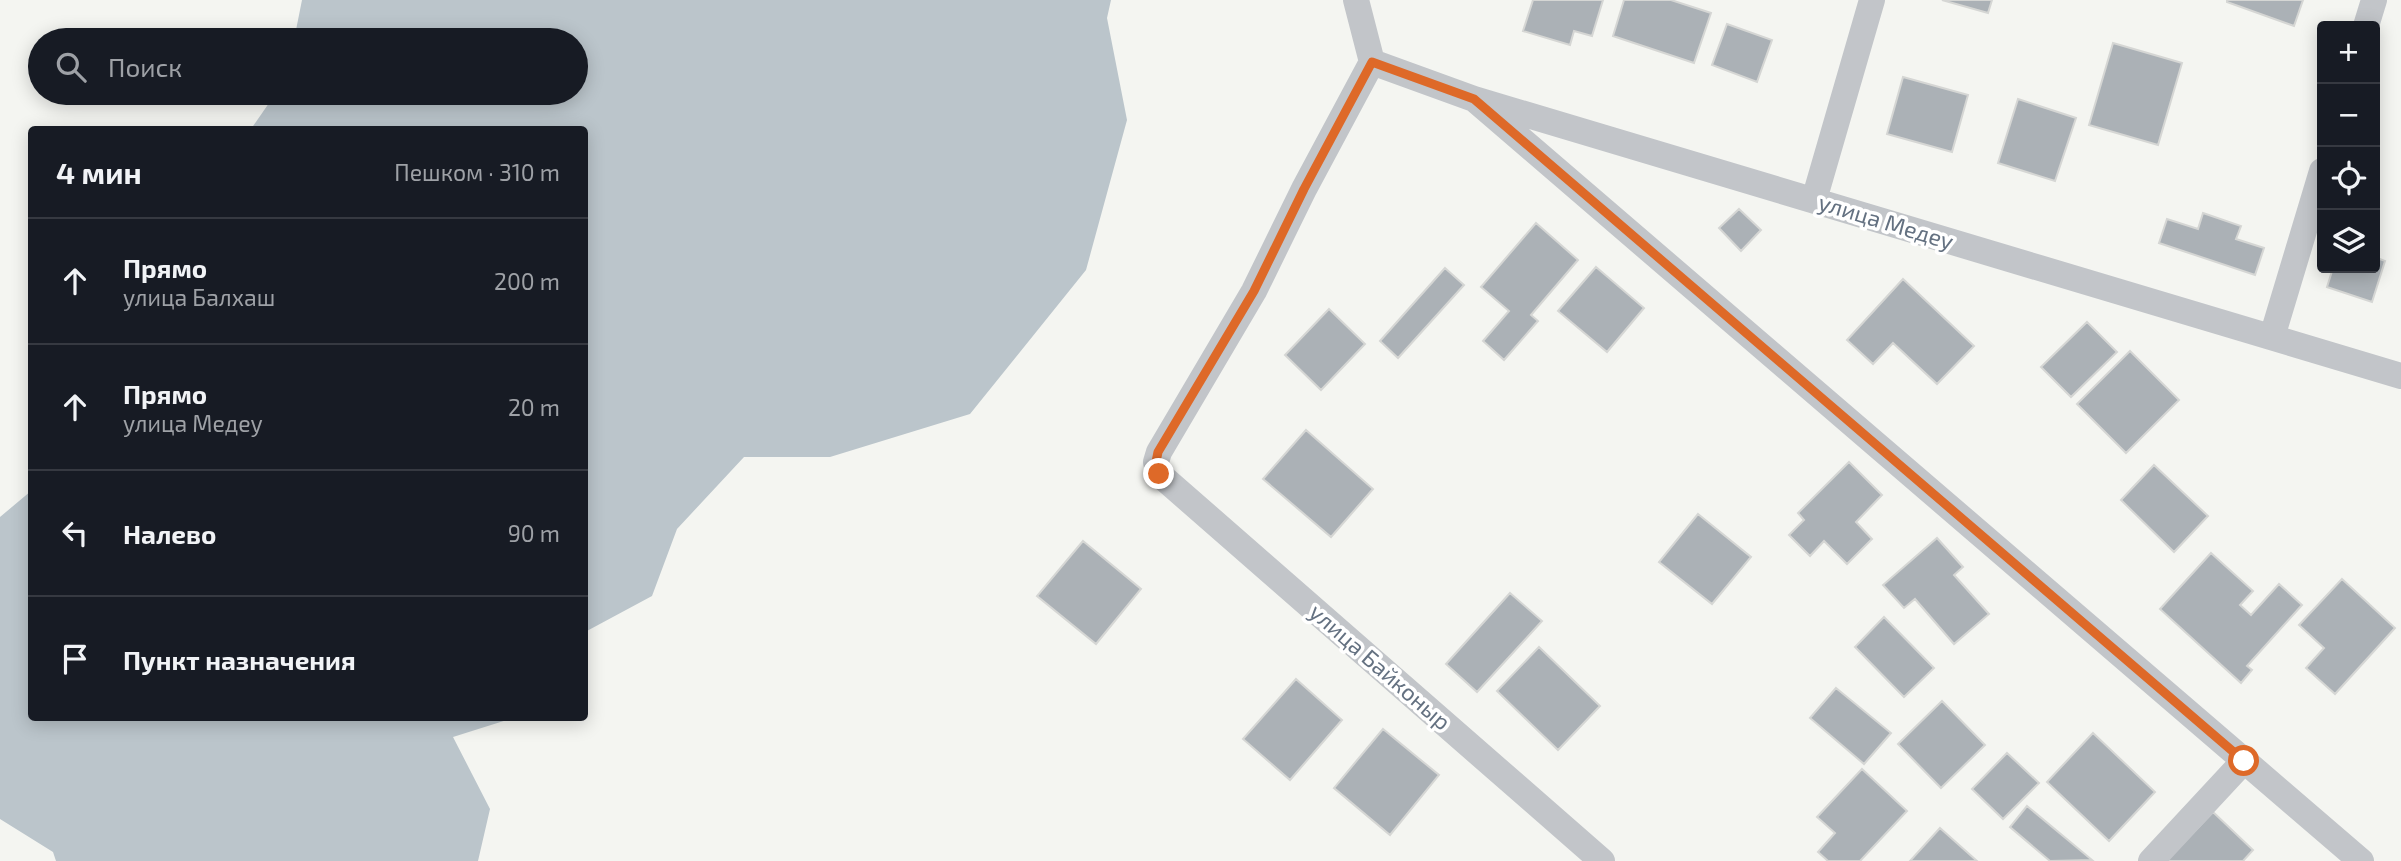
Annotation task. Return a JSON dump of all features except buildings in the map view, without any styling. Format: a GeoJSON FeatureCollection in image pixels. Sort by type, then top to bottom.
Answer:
{"type":"FeatureCollection","features":[{"type":"Feature","properties":{"kind":"street"},"geometry":{"type":"LineString","coordinates":[[1356,0],[1372,62]]}},
{"type":"Feature","properties":{"kind":"street"},"geometry":{"type":"LineString","coordinates":[[1814,200],[1872,0]]}},
{"type":"Feature","properties":{"kind":"street"},"geometry":{"type":"LineString","coordinates":[[2368,21],[2374,0]]}},
{"type":"Feature","properties":{"kind":"street","name":"улица Медеу"},"geometry":{"type":"LineString","coordinates":[[1372,62],[1474,99],[2401,376]]}},
{"type":"Feature","properties":{"kind":"street","name":"улица Байконыр"},"geometry":{"type":"LineString","coordinates":[[1372,62],[1304,189],[1254,291],[1158,452],[1156,462],[1159,474],[1602,861]]}},
{"type":"Feature","properties":{"kind":"street"},"geometry":{"type":"LineString","coordinates":[[1474,99],[2361,861]]}},
{"type":"Feature","properties":{"kind":"street"},"geometry":{"type":"LineString","coordinates":[[2272,337],[2317,188]]}},
{"type":"Feature","properties":{"kind":"street"},"geometry":{"type":"LineString","coordinates":[[2151,861],[2244,761]]}},
{"type":"Feature","properties":{"kind":"shaded area"},"geometry":{"type":"Polygon","coordinates":[[[302,0],[1111,0],[1107,18],[1127,120],[1086,270],[970,414],[830,457],[744,457],[677,529],[652,596],[588,630],[588,126],[253,126],[268,105],[588,105],[588,28],[296,28],[302,0]]]}},
{"type":"Feature","properties":{"kind":"shaded area"},"geometry":{"type":"Polygon","coordinates":[[[28,494],[28,721],[504,721],[453,737],[490,809],[478,861],[56,861],[53,852],[0,819],[0,517],[28,494]]]}},
{"type":"Feature","properties":{"kind":"route"},"geometry":{"type":"LineString","coordinates":[[1159,474],[1156,462],[1158,452],[1254,291],[1304,189],[1372,62],[1474,99],[2244,761]]}}]}
